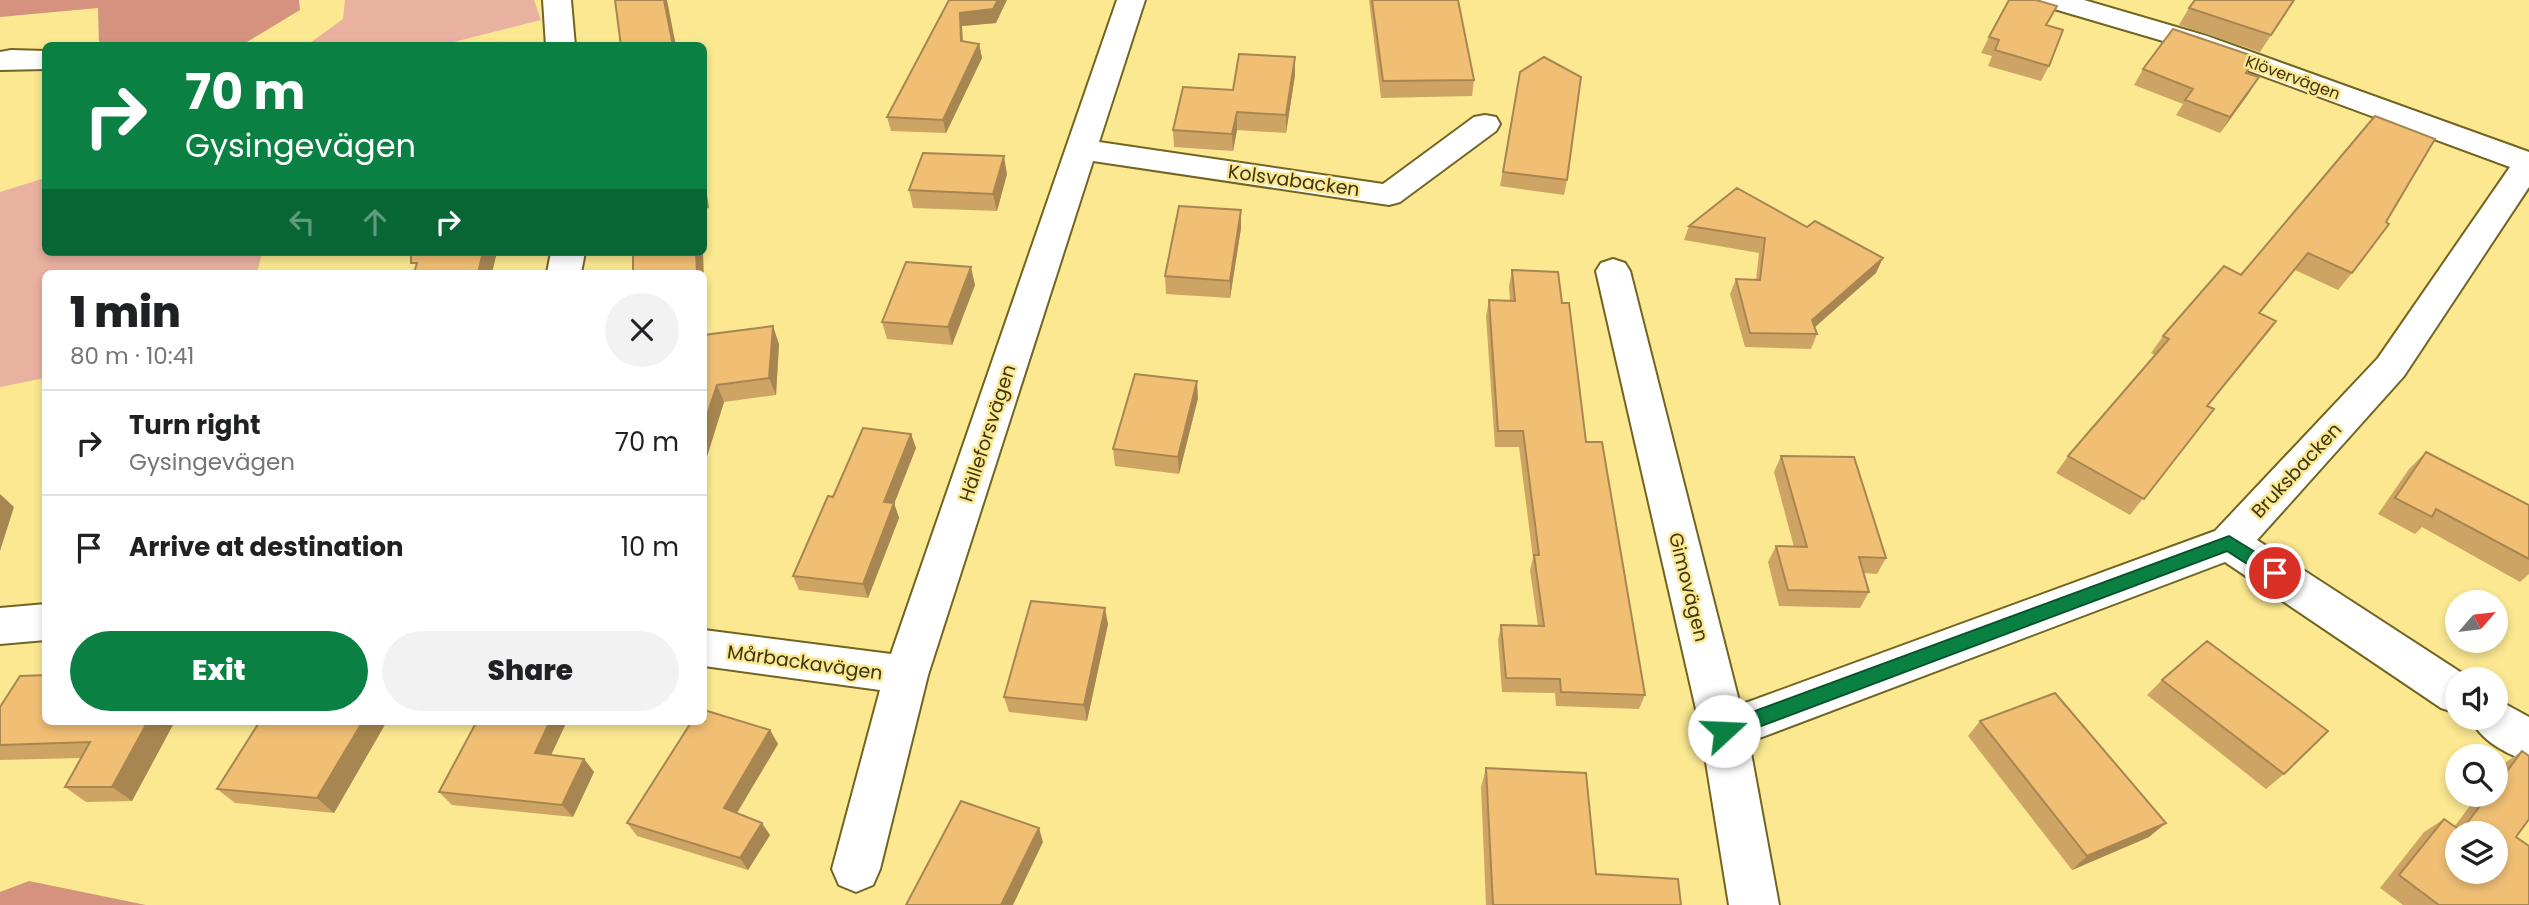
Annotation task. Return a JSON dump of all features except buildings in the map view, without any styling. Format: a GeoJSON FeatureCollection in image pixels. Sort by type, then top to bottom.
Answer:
{"type":"FeatureCollection","features":[{"type":"Feature","properties":{"kind":"street"},"geometry":{"type":"LineString","coordinates":[[557,0],[561,42]]}},
{"type":"Feature","properties":{"kind":"street","name":"Hälleforsvägen"},"geometry":{"type":"LineString","coordinates":[[856,869],[905,675],[1131,0]]}},
{"type":"Feature","properties":{"kind":"street","name":"Klövervägen"},"geometry":{"type":"LineString","coordinates":[[2054,0],[2197,42],[2529,163]]}},
{"type":"Feature","properties":{"kind":"street"},"geometry":{"type":"LineString","coordinates":[[0,61],[11,58],[42,60]]}},
{"type":"Feature","properties":{"kind":"street","name":"Kolsvabacken"},"geometry":{"type":"LineString","coordinates":[[1080,149],[1390,195],[1485,124]]}},
{"type":"Feature","properties":{"kind":"street","name":"Bruksbacken"},"geometry":{"type":"LineString","coordinates":[[1724,731],[2229,543],[2391,367],[2529,163]]}},
{"type":"Feature","properties":{"kind":"street","name":"Gimovägen"},"geometry":{"type":"LineString","coordinates":[[1613,271],[1724,731],[1754,905]]}},
{"type":"Feature","properties":{"kind":"street"},"geometry":{"type":"LineString","coordinates":[[2229,543],[2445,686]]}},
{"type":"Feature","properties":{"kind":"street"},"geometry":{"type":"LineString","coordinates":[[0,626],[42,622]]}},
{"type":"Feature","properties":{"kind":"street","name":"Mårbackavägen"},"geometry":{"type":"LineString","coordinates":[[707,648],[905,675]]}},
{"type":"Feature","properties":{"kind":"street"},"geometry":{"type":"LineString","coordinates":[[2508,728],[2529,741]]}},
{"type":"Feature","properties":{"kind":"shaded area"},"geometry":{"type":"Polygon","coordinates":[[[0,0],[299,0],[300,10],[247,42],[99,42],[98,8],[0,17],[0,0]]]}},
{"type":"Feature","properties":{"kind":"shaded area"},"geometry":{"type":"Polygon","coordinates":[[[345,0],[534,0],[541,20],[454,42],[311,42],[343,19],[345,0]]]}},
{"type":"Feature","properties":{"kind":"shaded area"},"geometry":{"type":"Polygon","coordinates":[[[42,179],[42,256],[261,256],[258,270],[42,270],[42,379],[0,387],[0,192],[42,179]]]}},
{"type":"Feature","properties":{"kind":"shaded area"},"geometry":{"type":"Polygon","coordinates":[[[29,881],[146,905],[0,905],[0,892],[29,881]]]}},
{"type":"Feature","properties":{"kind":"route"},"geometry":{"type":"LineString","coordinates":[[1724,731],[2229,543],[2275,573]]}}]}
